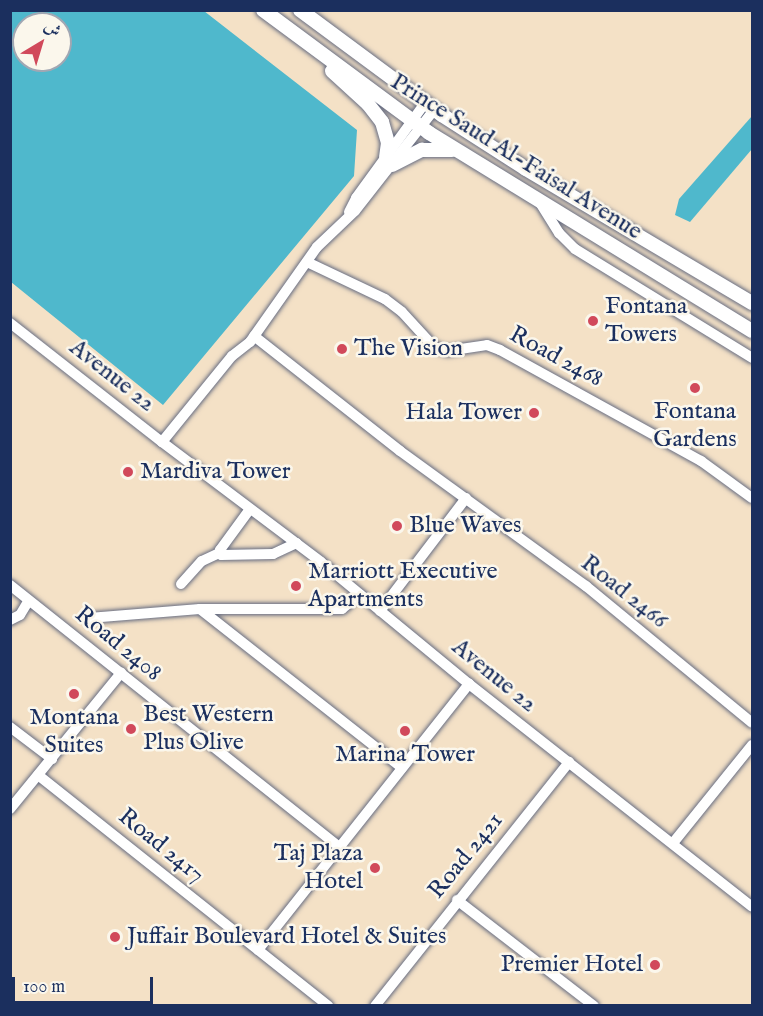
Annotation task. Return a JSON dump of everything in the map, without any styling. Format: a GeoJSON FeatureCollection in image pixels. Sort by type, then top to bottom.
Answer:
{"type":"FeatureCollection","features":[{"type":"Feature","properties":{"kind":"street","name":"Prince Saud Al-Faisal Avenue"},"geometry":{"type":"LineString","coordinates":[[263,10],[416,124],[457,151],[753,331]]}},
{"type":"Feature","properties":{"kind":"street","name":"Prince Saud Al-Faisal Avenue"},"geometry":{"type":"LineString","coordinates":[[300,10],[429,106],[526,169],[753,303]]}},
{"type":"Feature","properties":{"kind":"street"},"geometry":{"type":"LineString","coordinates":[[327,58],[332,72],[368,104],[382,122],[388,143],[389,161]]}},
{"type":"Feature","properties":{"kind":"street"},"geometry":{"type":"LineString","coordinates":[[162,442],[232,356],[254,336],[317,247],[348,218],[429,106]]}},
{"type":"Feature","properties":{"kind":"street"},"geometry":{"type":"LineString","coordinates":[[389,161],[422,150],[457,151]]}},
{"type":"Feature","properties":{"kind":"street"},"geometry":{"type":"LineString","coordinates":[[539,201],[559,234],[586,257],[753,358]]}},
{"type":"Feature","properties":{"kind":"street","name":"Road 2468"},"geometry":{"type":"LineString","coordinates":[[306,262],[385,299],[402,312],[434,347],[447,351],[487,345],[500,350],[701,460],[753,498]]}},
{"type":"Feature","properties":{"kind":"street","name":"Avenue 22"},"geometry":{"type":"LineString","coordinates":[[10,323],[162,442],[297,543],[469,684],[753,907]]}},
{"type":"Feature","properties":{"kind":"street","name":"Road 2466"},"geometry":{"type":"LineString","coordinates":[[254,336],[466,498],[586,586],[753,723]]}},
{"type":"Feature","properties":{"kind":"street"},"geometry":{"type":"LineString","coordinates":[[380,611],[466,498]]}},
{"type":"Feature","properties":{"kind":"street"},"geometry":{"type":"LineString","coordinates":[[181,584],[202,561],[219,553],[250,509]]}},
{"type":"Feature","properties":{"kind":"street"},"geometry":{"type":"LineString","coordinates":[[219,553],[223,556],[267,555],[279,553],[297,543]]}},
{"type":"Feature","properties":{"kind":"street","name":"Road 2408"},"geometry":{"type":"LineString","coordinates":[[10,585],[339,847]]}},
{"type":"Feature","properties":{"kind":"street"},"geometry":{"type":"LineString","coordinates":[[89,618],[200,609],[342,609],[360,594]]}},
{"type":"Feature","properties":{"kind":"street"},"geometry":{"type":"LineString","coordinates":[[10,620],[20,615],[29,600]]}},
{"type":"Feature","properties":{"kind":"street"},"geometry":{"type":"LineString","coordinates":[[200,609],[402,768]]}},
{"type":"Feature","properties":{"kind":"street"},"geometry":{"type":"LineString","coordinates":[[10,809],[121,673]]}},
{"type":"Feature","properties":{"kind":"street"},"geometry":{"type":"LineString","coordinates":[[258,950],[469,684]]}},
{"type":"Feature","properties":{"kind":"street"},"geometry":{"type":"LineString","coordinates":[[10,727],[52,759]]}},
{"type":"Feature","properties":{"kind":"street"},"geometry":{"type":"LineString","coordinates":[[673,843],[753,745]]}},
{"type":"Feature","properties":{"kind":"street","name":"Road 2421"},"geometry":{"type":"LineString","coordinates":[[375,1005],[569,762]]}},
{"type":"Feature","properties":{"kind":"street","name":"Road 2417"},"geometry":{"type":"LineString","coordinates":[[38,775],[328,1005]]}},
{"type":"Feature","properties":{"kind":"street"},"geometry":{"type":"LineString","coordinates":[[457,900],[592,1005]]}},
{"type":"Feature","properties":{"kind":"water"},"geometry":{"type":"Polygon","coordinates":[[[10,11],[204,11],[357,130],[354,176],[163,405],[11,282],[10,11]]]}},
{"type":"Feature","properties":{"kind":"water"},"geometry":{"type":"Polygon","coordinates":[[[752,116],[752,149],[690,222],[675,215],[679,199],[752,116]]]}},
{"type":"Feature","properties":{"kind":"place","name":"Fontana Towers"},"geometry":{"type":"Point","coordinates":[593,321]}},
{"type":"Feature","properties":{"kind":"place","name":"The Vision"},"geometry":{"type":"Point","coordinates":[342,349]}},
{"type":"Feature","properties":{"kind":"place","name":"Fontana Gardens"},"geometry":{"type":"Point","coordinates":[695,388]}},
{"type":"Feature","properties":{"kind":"place","name":"Hala Tower"},"geometry":{"type":"Point","coordinates":[534,413]}},
{"type":"Feature","properties":{"kind":"place","name":"Mardiva Tower"},"geometry":{"type":"Point","coordinates":[128,472]}},
{"type":"Feature","properties":{"kind":"place","name":"Blue Waves"},"geometry":{"type":"Point","coordinates":[397,526]}},
{"type":"Feature","properties":{"kind":"place","name":"Marriott Executive Apartments"},"geometry":{"type":"Point","coordinates":[296,586]}},
{"type":"Feature","properties":{"kind":"place","name":"Montana Suites"},"geometry":{"type":"Point","coordinates":[74,694]}},
{"type":"Feature","properties":{"kind":"place","name":"Best Western Plus Olive"},"geometry":{"type":"Point","coordinates":[131,729]}},
{"type":"Feature","properties":{"kind":"place","name":"Marina Tower"},"geometry":{"type":"Point","coordinates":[405,731]}},
{"type":"Feature","properties":{"kind":"place","name":"Taj Plaza Hotel"},"geometry":{"type":"Point","coordinates":[375,868]}},
{"type":"Feature","properties":{"kind":"place","name":"Juffair Boulevard Hotel & Suites"},"geometry":{"type":"Point","coordinates":[115,937]}},
{"type":"Feature","properties":{"kind":"place","name":"Premier Hotel"},"geometry":{"type":"Point","coordinates":[655,965]}}]}
